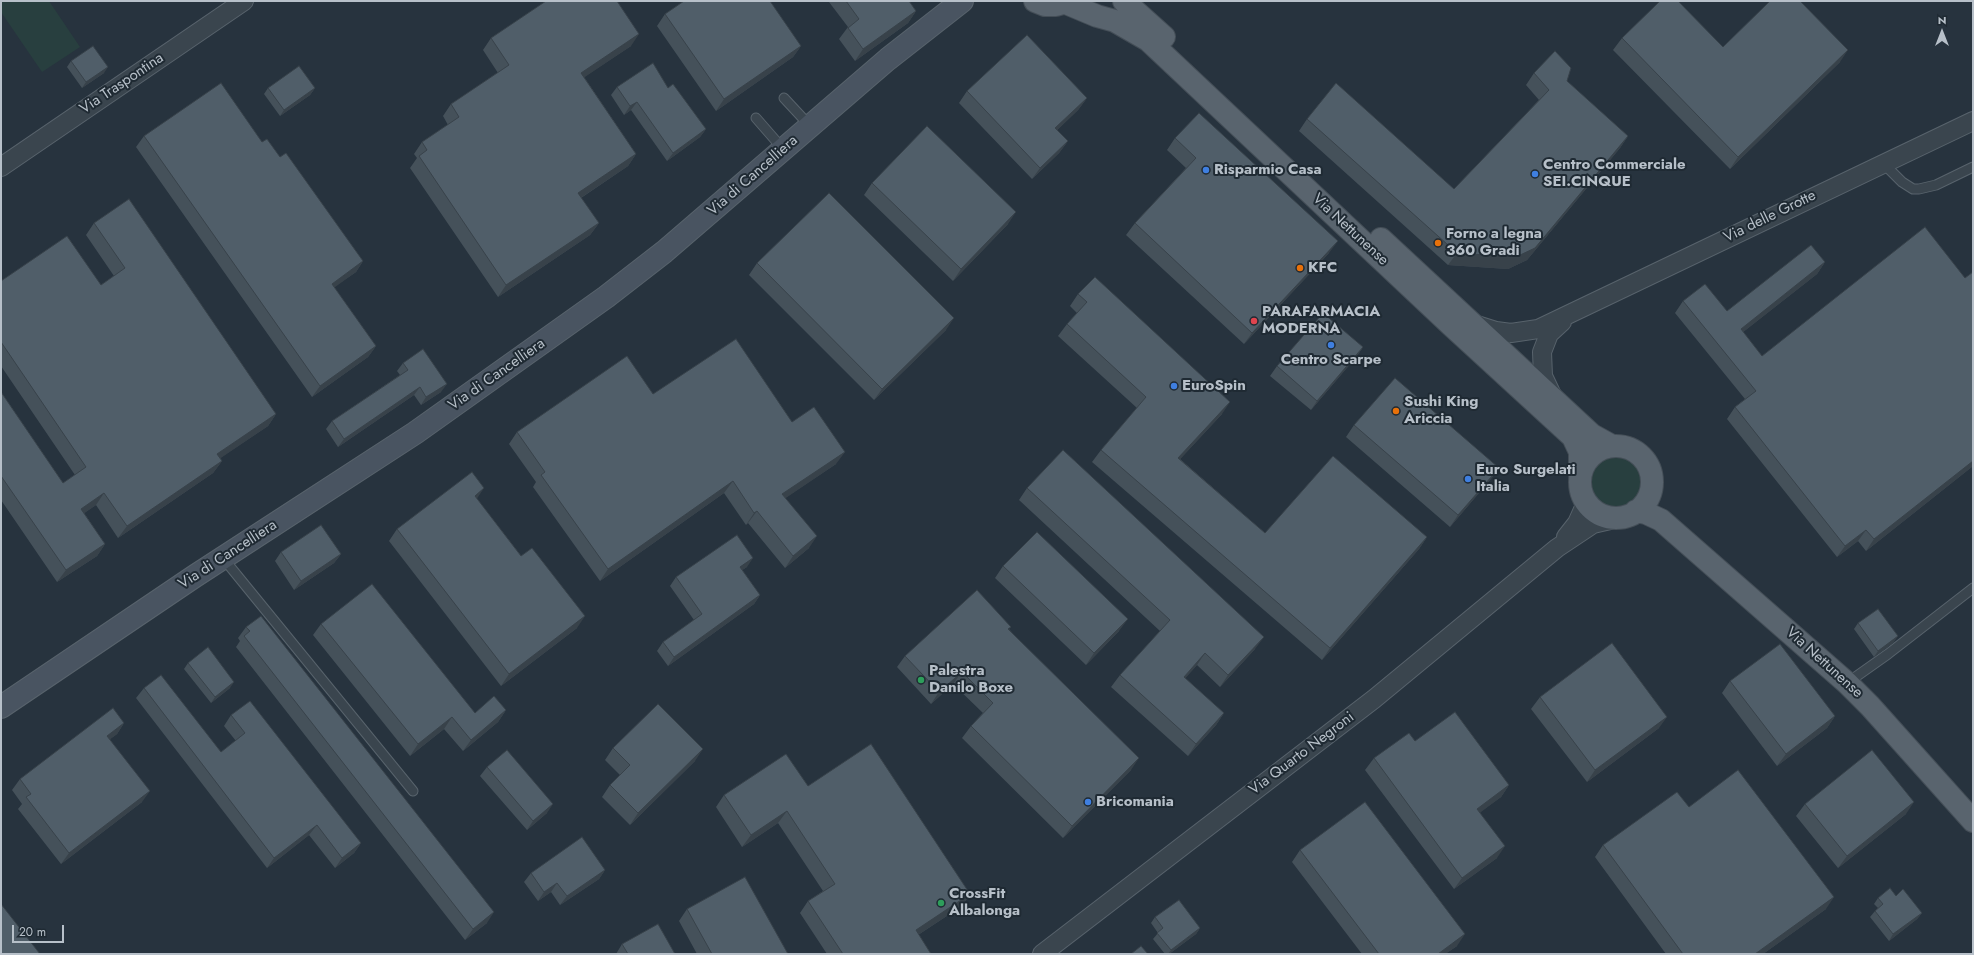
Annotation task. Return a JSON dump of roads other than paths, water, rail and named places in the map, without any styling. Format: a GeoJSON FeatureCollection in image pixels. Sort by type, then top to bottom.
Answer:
{"type":"FeatureCollection","features":[{"type":"Feature","properties":{"kind":"main road","name":"Via Nettunense"},"geometry":{"type":"LineString","coordinates":[[1035,1],[1045,5],[1056,5],[1068,2],[1097,16],[1115,21],[1148,40],[1440,315],[1573,437],[1580,452],[1580,475]]}},
{"type":"Feature","properties":{"kind":"main road","name":"Via Nettunense"},"geometry":{"type":"LineString","coordinates":[[1124,1],[1555,399],[1592,435],[1612,446]]}},
{"type":"Feature","properties":{"kind":"main road"},"geometry":{"type":"LineString","coordinates":[[1612,446],[1628,448],[1642,458],[1647,464],[1652,480],[1635,509],[1601,515],[1586,503],[1580,485],[1580,475],[1584,464],[1591,455],[1601,449],[1612,446]]}},
{"type":"Feature","properties":{"kind":"main road","name":"Via Nettunense"},"geometry":{"type":"LineString","coordinates":[[1635,509],[1661,520],[1847,683],[1870,706],[1973,821]]}},
{"type":"Feature","properties":{"kind":"street","name":"Via Traspontina"},"geometry":{"type":"LineString","coordinates":[[1,167],[244,1]]}},
{"type":"Feature","properties":{"kind":"street","name":"Via di Cancelliera"},"geometry":{"type":"LineString","coordinates":[[1,707],[223,558],[415,433],[606,297],[664,252],[888,59],[958,3]]}},
{"type":"Feature","properties":{"kind":"street","name":"Via delle Grotte"},"geometry":{"type":"LineString","coordinates":[[1474,324],[1496,331],[1518,333],[1538,329],[1568,316],[1973,120]]}},
{"type":"Feature","properties":{"kind":"street","name":"Via delle Grotte"},"geometry":{"type":"LineString","coordinates":[[1555,399],[1546,385],[1543,376],[1542,352],[1549,334],[1568,316]]}},
{"type":"Feature","properties":{"kind":"street","name":"Via Quarto Negroni"},"geometry":{"type":"LineString","coordinates":[[1557,548],[1573,529],[1586,503]]}},
{"type":"Feature","properties":{"kind":"street","name":"Via Quarto Negroni"},"geometry":{"type":"LineString","coordinates":[[1042,954],[1374,699],[1557,548],[1593,524],[1635,509]]}},
{"type":"Feature","properties":{"kind":"lane"},"geometry":{"type":"LineString","coordinates":[[784,98],[810,126]]}},
{"type":"Feature","properties":{"kind":"lane"},"geometry":{"type":"LineString","coordinates":[[756,118],[783,149]]}},
{"type":"Feature","properties":{"kind":"lane"},"geometry":{"type":"LineString","coordinates":[[1883,163],[1902,182],[1913,189],[1936,185],[1973,167]]}},
{"type":"Feature","properties":{"kind":"lane"},"geometry":{"type":"LineString","coordinates":[[223,558],[413,791]]}},
{"type":"Feature","properties":{"kind":"lane"},"geometry":{"type":"LineString","coordinates":[[1847,683],[1888,654],[1973,588]]}},
{"type":"Feature","properties":{"kind":"place","name":"Risparmio Casa"},"geometry":{"type":"Point","coordinates":[1206,170]}},
{"type":"Feature","properties":{"kind":"place","name":"Centro Commerciale SEI.CINQUE"},"geometry":{"type":"Point","coordinates":[1535,174]}},
{"type":"Feature","properties":{"kind":"place","name":"Forno a legna 360 Gradi"},"geometry":{"type":"Point","coordinates":[1438,243]}},
{"type":"Feature","properties":{"kind":"place","name":"KFC"},"geometry":{"type":"Point","coordinates":[1300,268]}},
{"type":"Feature","properties":{"kind":"place","name":"PARAFARMACIA MODERNA"},"geometry":{"type":"Point","coordinates":[1254,321]}},
{"type":"Feature","properties":{"kind":"place","name":"Centro Scarpe"},"geometry":{"type":"Point","coordinates":[1331,345]}},
{"type":"Feature","properties":{"kind":"place","name":"EuroSpin"},"geometry":{"type":"Point","coordinates":[1174,386]}},
{"type":"Feature","properties":{"kind":"place","name":"Sushi King Ariccia"},"geometry":{"type":"Point","coordinates":[1396,411]}},
{"type":"Feature","properties":{"kind":"place","name":"Euro Surgelati Italia"},"geometry":{"type":"Point","coordinates":[1468,479]}},
{"type":"Feature","properties":{"kind":"place","name":"Palestra Danilo Boxe"},"geometry":{"type":"Point","coordinates":[921,680]}},
{"type":"Feature","properties":{"kind":"place","name":"Bricomania"},"geometry":{"type":"Point","coordinates":[1088,802]}},
{"type":"Feature","properties":{"kind":"place","name":"CrossFit Albalonga"},"geometry":{"type":"Point","coordinates":[941,903]}}]}
